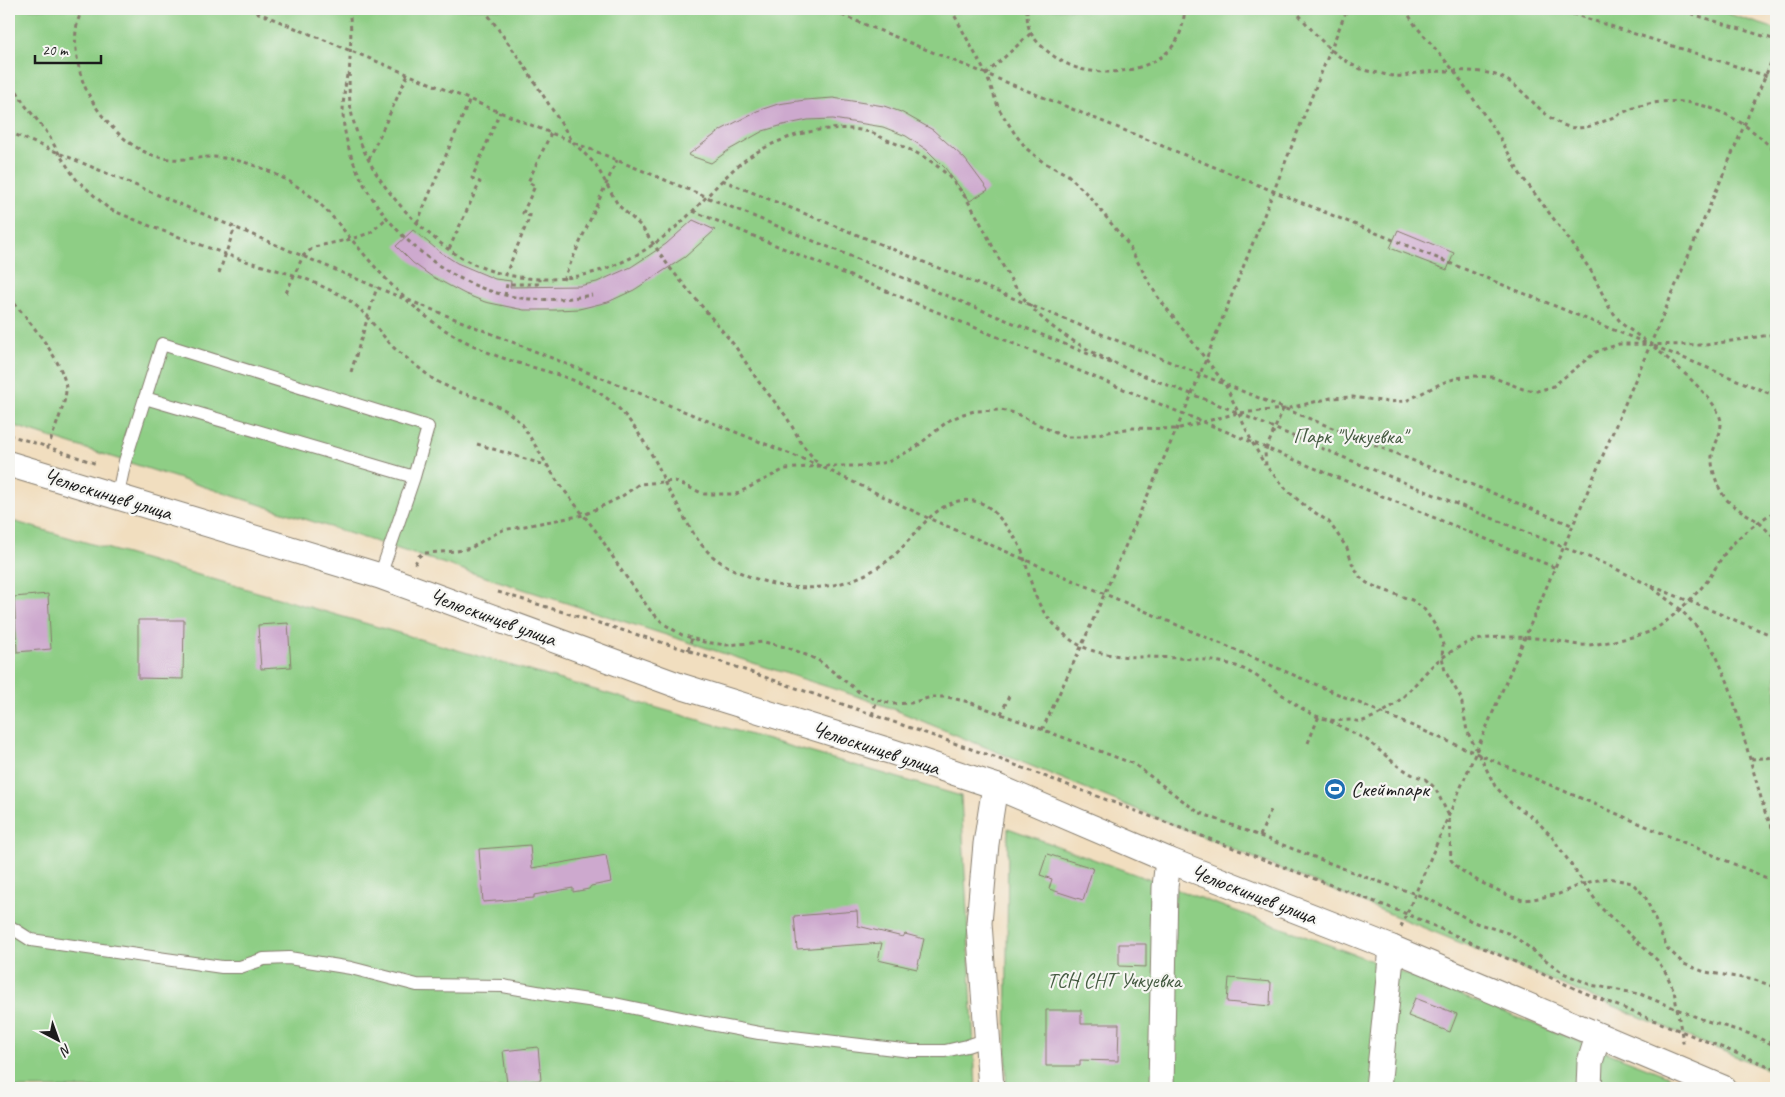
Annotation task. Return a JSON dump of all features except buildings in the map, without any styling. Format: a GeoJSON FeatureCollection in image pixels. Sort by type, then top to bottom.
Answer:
{"type":"FeatureCollection","features":[{"type":"Feature","properties":{"kind":"street","name":"Челюскинцев улица"},"geometry":{"type":"LineString","coordinates":[[9,464],[380,576],[680,686],[893,752],[995,786],[1168,860],[1392,948],[1724,1088]]}},
{"type":"Feature","properties":{"kind":"street"},"geometry":{"type":"LineString","coordinates":[[991,1088],[979,923],[986,844],[995,786]]}},
{"type":"Feature","properties":{"kind":"street"},"geometry":{"type":"LineString","coordinates":[[1160,1088],[1165,887],[1168,860]]}},
{"type":"Feature","properties":{"kind":"street"},"geometry":{"type":"LineString","coordinates":[[1378,1088],[1392,948]]}},
{"type":"Feature","properties":{"kind":"street"},"geometry":{"type":"LineString","coordinates":[[1589,1088],[1590,1062],[1598,1036]]}},
{"type":"Feature","properties":{"kind":"lane"},"geometry":{"type":"LineString","coordinates":[[117,498],[125,461],[162,344],[428,427],[414,478],[380,576]]}},
{"type":"Feature","properties":{"kind":"lane"},"geometry":{"type":"LineString","coordinates":[[145,398],[414,478]]}},
{"type":"Feature","properties":{"kind":"lane"},"geometry":{"type":"LineString","coordinates":[[9,926],[31,940],[222,967],[240,967],[264,959],[289,958],[351,968],[417,985],[503,986],[615,1004],[759,1033],[833,1042],[911,1050],[945,1051],[988,1039]]}},
{"type":"Feature","properties":{"kind":"path"},"geometry":{"type":"LineString","coordinates":[[83,9],[75,22],[80,75],[89,98],[102,117],[120,134],[140,149],[160,158],[192,159],[212,157],[257,166],[286,180],[311,195],[396,291],[446,330],[509,361],[558,374],[583,384],[607,398],[622,412],[644,442],[663,475],[663,482],[698,541],[713,557],[730,567],[766,582],[785,586],[811,587],[841,584],[888,561],[928,518],[941,509],[958,502],[974,500],[991,508],[1008,527],[1019,544],[1033,590],[1045,615],[1075,642],[1100,653],[1125,658],[1152,657],[1220,662],[1243,668],[1305,710],[1367,740],[1398,766],[1430,783],[1435,788],[1450,816],[1451,860],[1459,869],[1478,881],[1522,900],[1559,894],[1585,883],[1609,878],[1632,882],[1645,896],[1668,948],[1684,964],[1705,972],[1756,980],[1776,987]]}},
{"type":"Feature","properties":{"kind":"path"},"geometry":{"type":"LineString","coordinates":[[249,9],[1608,565],[1688,602],[1776,637]]}},
{"type":"Feature","properties":{"kind":"path"},"geometry":{"type":"LineString","coordinates":[[349,9],[350,59],[348,95],[354,124],[369,159],[379,179],[417,224],[449,249],[477,265],[505,276],[563,280],[589,276],[623,262],[676,228],[743,161],[766,147],[788,137],[832,128],[873,133],[927,158],[950,177],[975,211],[1014,285],[1030,304],[1063,334],[1143,376]]}},
{"type":"Feature","properties":{"kind":"path"},"geometry":{"type":"LineString","coordinates":[[484,9],[572,142],[596,166],[618,205],[641,226],[670,268],[734,346],[758,381],[786,416],[802,444],[820,466]]}},
{"type":"Feature","properties":{"kind":"path"},"geometry":{"type":"LineString","coordinates":[[827,9],[1776,396]]}},
{"type":"Feature","properties":{"kind":"path"},"geometry":{"type":"LineString","coordinates":[[951,9],[986,74],[999,109],[1015,134],[1027,149],[1043,162],[1068,175],[1089,196],[1126,243],[1158,296],[1225,384],[1252,442],[1266,466],[1289,492],[1329,522],[1347,548],[1352,563],[1360,576],[1378,588],[1412,600],[1424,610],[1439,632],[1443,645],[1442,657],[1445,671],[1461,698],[1467,731],[1476,753],[1494,786],[1511,803],[1536,818],[1552,837],[1601,908],[1657,960],[1666,973],[1674,991],[1690,1075]]}},
{"type":"Feature","properties":{"kind":"path"},"geometry":{"type":"LineString","coordinates":[[1027,9],[1031,33],[1049,53],[1073,66],[1104,72],[1131,70],[1156,60],[1172,47],[1178,38],[1185,9]]}},
{"type":"Feature","properties":{"kind":"path"},"geometry":{"type":"LineString","coordinates":[[1294,9],[1330,50],[1361,69],[1393,76],[1423,72],[1493,74],[1516,85],[1551,118],[1570,127],[1586,126],[1635,107],[1659,102],[1686,102],[1710,107],[1734,118],[1753,130],[1776,153]]}},
{"type":"Feature","properties":{"kind":"path"},"geometry":{"type":"LineString","coordinates":[[1042,730],[1082,646],[1192,394],[1347,9]]}},
{"type":"Feature","properties":{"kind":"path"},"geometry":{"type":"LineString","coordinates":[[1405,9],[1415,25],[1455,72],[1500,138],[1520,174],[1572,242],[1591,271],[1609,307],[1622,324],[1651,345],[1700,389],[1714,405],[1722,421],[1719,439],[1712,456],[1714,473],[1722,493],[1739,510],[1758,521],[1776,540]]}},
{"type":"Feature","properties":{"kind":"path"},"geometry":{"type":"LineString","coordinates":[[1557,9],[1776,79]]}},
{"type":"Feature","properties":{"kind":"path"},"geometry":{"type":"LineString","coordinates":[[1676,9],[1776,40]]}},
{"type":"Feature","properties":{"kind":"path"},"geometry":{"type":"LineString","coordinates":[[986,74],[1031,33]]}},
{"type":"Feature","properties":{"kind":"path"},"geometry":{"type":"LineString","coordinates":[[1392,948],[1565,548],[1776,51]]}},
{"type":"Feature","properties":{"kind":"path"},"geometry":{"type":"LineString","coordinates":[[350,59],[343,96],[344,131],[354,162],[370,195],[387,218],[420,252],[439,266],[485,290],[505,296],[533,300],[570,299],[592,295]]}},
{"type":"Feature","properties":{"kind":"path"},"geometry":{"type":"LineString","coordinates":[[9,69],[12,83],[25,106],[46,131],[76,179],[109,209],[239,259],[294,274],[345,296],[368,318],[394,348],[434,380],[459,392],[485,400],[506,411],[522,424],[557,481],[599,535],[650,610],[664,624],[682,635],[704,642],[726,645],[764,642],[789,648],[818,660],[859,692],[877,700],[893,704],[946,697],[969,702],[1001,714],[1134,764],[1198,812],[1368,878],[1416,894],[1448,908],[1473,922],[1512,934],[1563,973],[1591,985],[1640,994],[1678,1010],[1750,1034],[1776,1046]]}},
{"type":"Feature","properties":{"kind":"path"},"geometry":{"type":"LineString","coordinates":[[369,159],[408,74]]}},
{"type":"Feature","properties":{"kind":"path"},"geometry":{"type":"LineString","coordinates":[[417,224],[470,100]]}},
{"type":"Feature","properties":{"kind":"path"},"geometry":{"type":"LineString","coordinates":[[449,249],[480,182],[472,178],[500,112]]}},
{"type":"Feature","properties":{"kind":"path"},"geometry":{"type":"LineString","coordinates":[[9,132],[405,299],[820,466],[928,518],[1776,882]]}},
{"type":"Feature","properties":{"kind":"path"},"geometry":{"type":"LineString","coordinates":[[505,276],[530,216],[523,213],[535,186],[528,182],[551,133]]}},
{"type":"Feature","properties":{"kind":"path"},"geometry":{"type":"LineString","coordinates":[[563,280],[617,160]]}},
{"type":"Feature","properties":{"kind":"path"},"geometry":{"type":"LineString","coordinates":[[722,180],[1574,526]]}},
{"type":"Feature","properties":{"kind":"path"},"geometry":{"type":"LineString","coordinates":[[692,211],[1556,568]]}},
{"type":"Feature","properties":{"kind":"path"},"geometry":{"type":"LineString","coordinates":[[286,294],[304,256],[314,247],[370,233],[387,218]]}},
{"type":"Feature","properties":{"kind":"path"},"geometry":{"type":"LineString","coordinates":[[219,273],[235,227]]}},
{"type":"Feature","properties":{"kind":"path"},"geometry":{"type":"LineString","coordinates":[[505,296],[507,284],[540,284],[540,279]]}},
{"type":"Feature","properties":{"kind":"path"},"geometry":{"type":"LineString","coordinates":[[351,372],[377,287]]}},
{"type":"Feature","properties":{"kind":"path"},"geometry":{"type":"LineString","coordinates":[[414,567],[418,557],[423,553],[457,551],[471,548],[503,530],[584,515],[621,497],[639,484],[675,481],[704,494],[736,494],[785,469],[820,466],[863,466],[888,462],[915,448],[948,422],[963,414],[982,410],[1001,410],[1015,413],[1064,437],[1080,437],[1132,428],[1176,429],[1238,413],[1284,409],[1331,398],[1353,397],[1388,402],[1406,401],[1442,382],[1472,376],[1492,377],[1523,389],[1537,390],[1552,386],[1596,352],[1619,344],[1706,345],[1776,334]]}},
{"type":"Feature","properties":{"kind":"path"},"geometry":{"type":"LineString","coordinates":[[1266,466],[1265,452],[1284,409]]}},
{"type":"Feature","properties":{"kind":"path"},"geometry":{"type":"LineString","coordinates":[[9,435],[48,447]]}},
{"type":"Feature","properties":{"kind":"path"},"geometry":{"type":"LineString","coordinates":[[477,444],[548,466]]}},
{"type":"Feature","properties":{"kind":"path"},"geometry":{"type":"LineString","coordinates":[[1327,720],[1365,721],[1390,709],[1409,693],[1425,673],[1442,657],[1472,641],[1526,637],[1586,646],[1651,631],[1688,602],[1709,578],[1727,550],[1754,524],[1776,511]]}},
{"type":"Feature","properties":{"kind":"path"},"geometry":{"type":"LineString","coordinates":[[1647,584],[1680,609],[1698,628],[1716,655],[1729,685],[1765,812],[1776,836]]}},
{"type":"Feature","properties":{"kind":"path"},"geometry":{"type":"LineString","coordinates":[[688,650],[692,638]]}},
{"type":"Feature","properties":{"kind":"path"},"geometry":{"type":"LineString","coordinates":[[1001,714],[1009,696]]}},
{"type":"Feature","properties":{"kind":"path"},"geometry":{"type":"LineString","coordinates":[[872,715],[877,700]]}},
{"type":"Feature","properties":{"kind":"path"},"geometry":{"type":"LineString","coordinates":[[1308,743],[1319,716]]}},
{"type":"Feature","properties":{"kind":"path"},"geometry":{"type":"LineString","coordinates":[[1751,759],[1776,757]]}},
{"type":"Feature","properties":{"kind":"path"},"geometry":{"type":"LineString","coordinates":[[1260,836],[1272,809]]}},
{"type":"Feature","properties":{"kind":"path"},"geometry":{"type":"LineString","coordinates":[[1587,993],[1591,985]]}},
{"type":"Feature","properties":{"kind":"green space","name":"Парк \"Учкуевка\""},"geometry":{"type":"Polygon","coordinates":[[[9,9],[1713,9],[1776,29],[1776,1073],[893,709],[9,424],[9,9]]]}},
{"type":"Feature","properties":{"kind":"green space"},"geometry":{"type":"Polygon","coordinates":[[[9,520],[961,796],[976,1088],[9,1088],[9,520]]]}},
{"type":"Feature","properties":{"kind":"green space","name":"ТСН СНТ Учкуевка"},"geometry":{"type":"Polygon","coordinates":[[[1008,828],[1359,956],[1699,1088],[1006,1088],[1008,828]]]}},
{"type":"Feature","properties":{"kind":"place","name":"Скейтпарк"},"geometry":{"type":"Point","coordinates":[1335,789]}}]}
